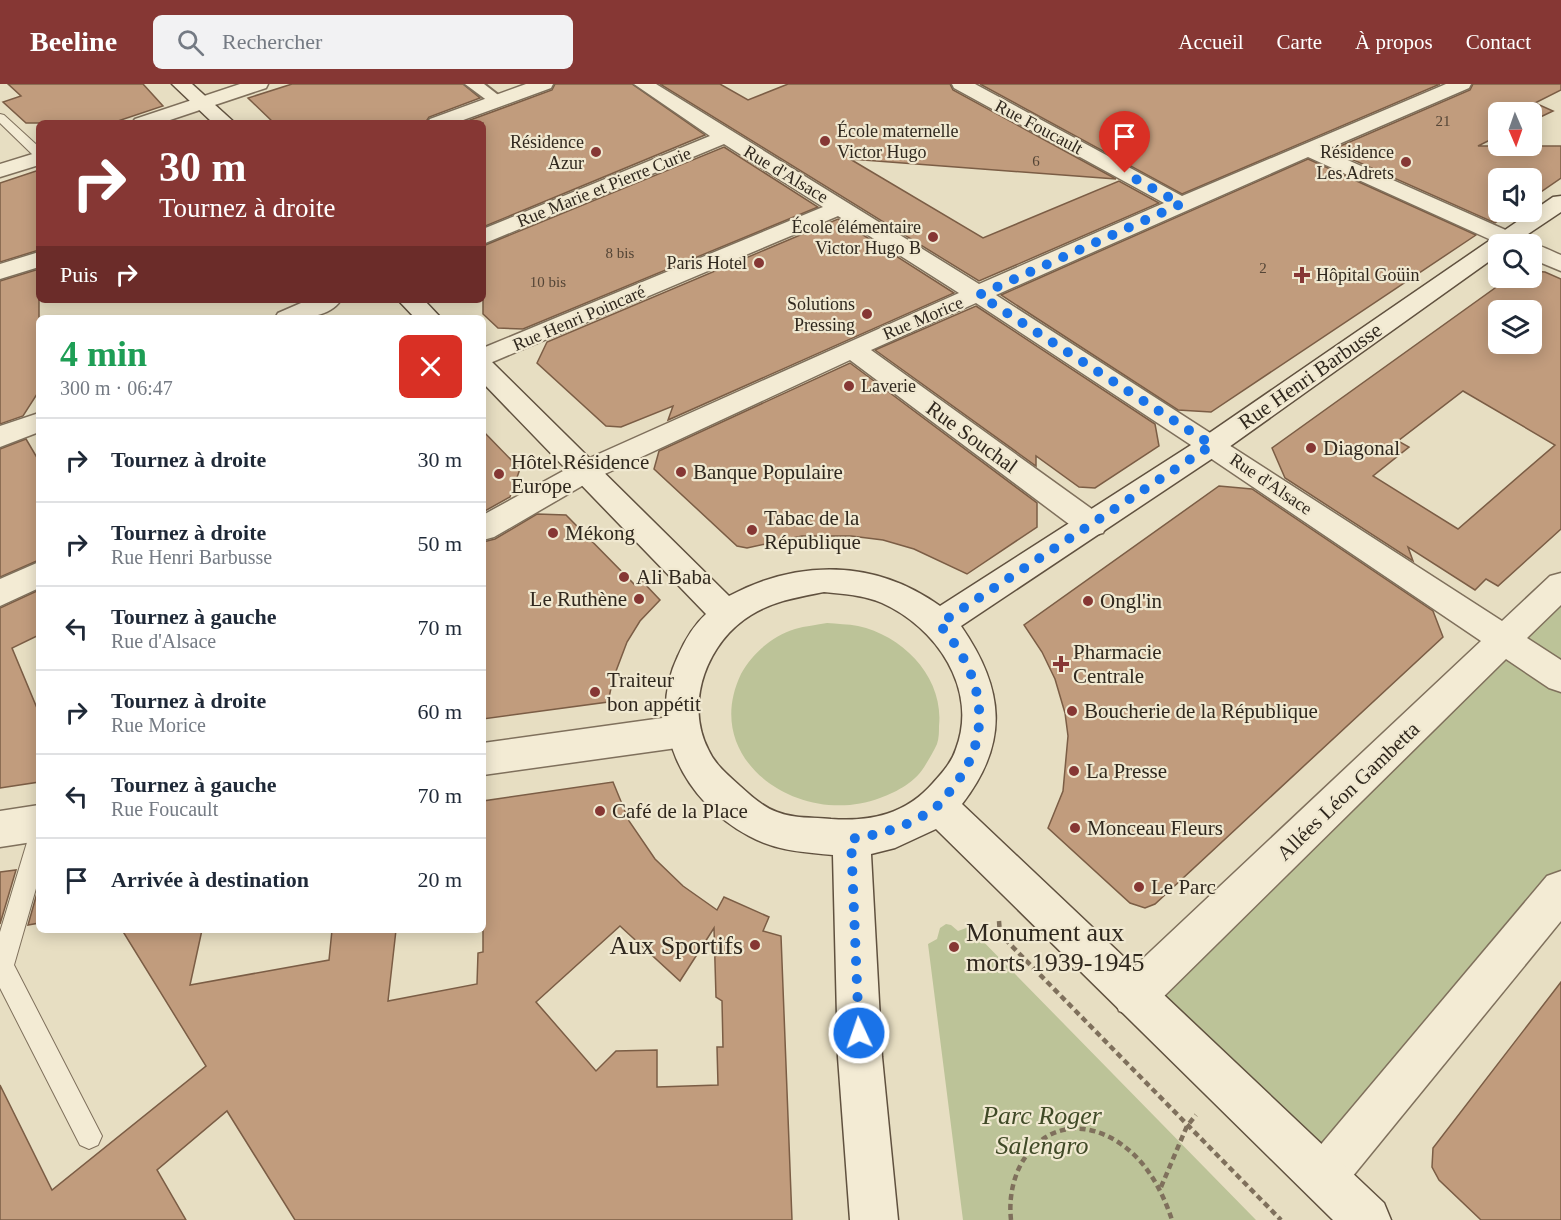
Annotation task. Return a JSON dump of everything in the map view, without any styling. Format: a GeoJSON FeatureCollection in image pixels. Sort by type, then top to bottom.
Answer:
{"type":"FeatureCollection","features":[{"type":"Feature","properties":{"kind":"street"},"geometry":{"type":"LineString","coordinates":[[181,84],[221,120]]}},
{"type":"Feature","properties":{"kind":"street"},"geometry":{"type":"LineString","coordinates":[[151,120],[259,84]]}},
{"type":"Feature","properties":{"kind":"street"},"geometry":{"type":"LineString","coordinates":[[473,84],[498,100]]}},
{"type":"Feature","properties":{"kind":"street"},"geometry":{"type":"LineString","coordinates":[[445,120],[544,84]]}},
{"type":"Feature","properties":{"kind":"street","name":"Rue d'Alsace"},"geometry":{"type":"LineString","coordinates":[[643,84],[724,137],[841,207],[1212,445],[1561,678]]}},
{"type":"Feature","properties":{"kind":"street","name":"Rue Foucault"},"geometry":{"type":"LineString","coordinates":[[960,84],[1181,204]]}},
{"type":"Feature","properties":{"kind":"street","name":"Rue Morice"},"geometry":{"type":"LineString","coordinates":[[486,527],[585,472],[852,349],[979,295],[1181,204],[1462,84]]}},
{"type":"Feature","properties":{"kind":"street","name":"Rue Marie et Pierre Curie"},"geometry":{"type":"LineString","coordinates":[[486,236],[724,137]]}},
{"type":"Feature","properties":{"kind":"street"},"geometry":{"type":"LineString","coordinates":[[1309,150],[1488,235]]}},
{"type":"Feature","properties":{"kind":"street"},"geometry":{"type":"LineString","coordinates":[[0,171],[36,157]]}},
{"type":"Feature","properties":{"kind":"street","name":"Rue Henri Barbusse"},"geometry":{"type":"LineString","coordinates":[[1517,234],[1561,202]]}},
{"type":"Feature","properties":{"kind":"street","name":"Rue Henri Poincaré"},"geometry":{"type":"LineString","coordinates":[[486,357],[841,207]]}},
{"type":"Feature","properties":{"kind":"street","name":"Rue Henri Barbusse"},"geometry":{"type":"LineString","coordinates":[[939,624],[1212,445],[1488,255]]}},
{"type":"Feature","properties":{"kind":"street"},"geometry":{"type":"LineString","coordinates":[[1542,255],[1561,264]]}},
{"type":"Feature","properties":{"kind":"street"},"geometry":{"type":"LineString","coordinates":[[0,272],[36,260]]}},
{"type":"Feature","properties":{"kind":"street"},"geometry":{"type":"LineString","coordinates":[[294,315],[322,303]]}},
{"type":"Feature","properties":{"kind":"street"},"geometry":{"type":"LineString","coordinates":[[413,303],[426,315]]}},
{"type":"Feature","properties":{"kind":"street","name":"Rue Souchal"},"geometry":{"type":"LineString","coordinates":[[852,349],[1092,525]]}},
{"type":"Feature","properties":{"kind":"street"},"geometry":{"type":"LineString","coordinates":[[486,371],[726,614]]}},
{"type":"Feature","properties":{"kind":"street"},"geometry":{"type":"LineString","coordinates":[[0,437],[36,423]]}},
{"type":"Feature","properties":{"kind":"street"},"geometry":{"type":"LineString","coordinates":[[0,593],[36,575]]}},
{"type":"Feature","properties":{"kind":"street"},"geometry":{"type":"LineString","coordinates":[[825,580],[857,583],[893,594],[916,606],[939,624],[954,640],[968,664],[978,691],[980,721],[975,749],[963,774],[938,806],[917,819],[884,834],[851,839],[777,831],[743,814],[702,773],[684,731],[681,703],[694,654],[709,631],[726,614],[746,601],[769,590],[825,580]]}},
{"type":"Feature","properties":{"kind":"street","name":"Allées Léon Gambetta"},"geometry":{"type":"LineString","coordinates":[[1134,996],[1561,585]]}},
{"type":"Feature","properties":{"kind":"street"},"geometry":{"type":"LineString","coordinates":[[486,759],[684,731]]}},
{"type":"Feature","properties":{"kind":"street"},"geometry":{"type":"LineString","coordinates":[[938,806],[1367,1220]]}},
{"type":"Feature","properties":{"kind":"street"},"geometry":{"type":"LineString","coordinates":[[0,829],[36,823]]}},
{"type":"Feature","properties":{"kind":"street"},"geometry":{"type":"LineString","coordinates":[[851,839],[860,1057],[874,1220]]}},
{"type":"Feature","properties":{"kind":"street"},"geometry":{"type":"LineString","coordinates":[[1323,1177],[1561,890]]}},
{"type":"Feature","properties":{"kind":"lane"},"geometry":{"type":"LineString","coordinates":[[0,117],[36,153]]}},
{"type":"Feature","properties":{"kind":"lane"},"geometry":{"type":"LineString","coordinates":[[36,849],[2,966],[89,1136]]}},
{"type":"Feature","properties":{"kind":"path"},"geometry":{"type":"LineString","coordinates":[[997,864],[1000,934],[1281,1220]]}},
{"type":"Feature","properties":{"kind":"path"},"geometry":{"type":"LineString","coordinates":[[1161,1187],[1187,1126],[1223,1082]]}},
{"type":"Feature","properties":{"kind":"path"},"geometry":{"type":"LineString","coordinates":[[1011,1220],[1010,1192],[1021,1159],[1044,1137],[1074,1128],[1106,1134],[1136,1155],[1161,1187],[1172,1220]]}},
{"type":"Feature","properties":{"kind":"green space"},"geometry":{"type":"Polygon","coordinates":[[[1561,585],[1561,890],[1323,1177],[1135,996],[1561,585]]]}},
{"type":"Feature","properties":{"kind":"green space"},"geometry":{"type":"Polygon","coordinates":[[[827,623],[854,625],[875,631],[905,649],[928,676],[939,708],[937,744],[917,776],[886,796],[850,805],[819,804],[791,795],[766,780],[746,760],[734,735],[732,706],[741,674],[751,659],[764,646],[787,632],[827,623]]]}},
{"type":"Feature","properties":{"kind":"green space","name":"Parc Roger Salengro"},"geometry":{"type":"Polygon","coordinates":[[[946,924],[958,931],[969,927],[1256,1220],[963,1220],[928,944],[937,939],[940,928],[946,924]]]}},
{"type":"Feature","properties":{"kind":"building"},"geometry":{"type":"Polygon","coordinates":[[[8,84],[143,84],[163,106],[121,120],[36,120],[36,123],[26,123],[3,102],[21,96],[8,84]]]}},
{"type":"Feature","properties":{"kind":"building"},"geometry":{"type":"Polygon","coordinates":[[[292,84],[463,84],[480,98],[429,117],[427,120],[271,120],[248,98],[292,84]]]}},
{"type":"Feature","properties":{"kind":"building"},"geometry":{"type":"Polygon","coordinates":[[[555,84],[632,84],[705,135],[486,226],[486,120],[470,120],[552,90],[555,84]]]}},
{"type":"Feature","properties":{"kind":"building"},"geometry":{"type":"Polygon","coordinates":[[[660,84],[720,84],[748,100],[788,84],[950,84],[953,90],[1116,179],[850,159],[983,238],[1119,181],[1159,203],[979,281],[660,84]]]}},
{"type":"Feature","properties":{"kind":"building"},"geometry":{"type":"Polygon","coordinates":[[[980,84],[1440,84],[1182,194],[980,84]]]}},
{"type":"Feature","properties":{"kind":"building"},"geometry":{"type":"Polygon","coordinates":[[[1473,84],[1561,84],[1561,90],[1537,102],[1488,102],[1488,141],[1478,146],[1488,146],[1488,156],[1542,156],[1542,146],[1561,146],[1561,178],[1542,191],[1542,168],[1488,168],[1488,220],[1331,150],[1470,90],[1473,84]]]}},
{"type":"Feature","properties":{"kind":"building"},"geometry":{"type":"Polygon","coordinates":[[[1542,106],[1553,111],[1542,116],[1542,106]]]}},
{"type":"Feature","properties":{"kind":"building"},"geometry":{"type":"Polygon","coordinates":[[[724,147],[818,207],[523,329],[498,328],[483,314],[483,303],[486,303],[486,245],[724,147]]]}},
{"type":"Feature","properties":{"kind":"building"},"geometry":{"type":"Polygon","coordinates":[[[1308,159],[1476,235],[1211,412],[1178,410],[1001,295],[1308,159]]]}},
{"type":"Feature","properties":{"kind":"building"},"geometry":{"type":"Polygon","coordinates":[[[36,171],[36,251],[0,262],[0,183],[36,171]]]}},
{"type":"Feature","properties":{"kind":"building"},"geometry":{"type":"Polygon","coordinates":[[[838,219],[954,293],[668,420],[673,406],[621,427],[606,426],[537,363],[547,342],[838,219]]]}},
{"type":"Feature","properties":{"kind":"building"},"geometry":{"type":"Polygon","coordinates":[[[36,270],[36,303],[39,303],[39,315],[36,315],[36,396],[23,416],[0,424],[0,281],[36,270]]]}},
{"type":"Feature","properties":{"kind":"building"},"geometry":{"type":"Polygon","coordinates":[[[1542,272],[1561,279],[1561,529],[1498,586],[1486,579],[1475,590],[1408,547],[1413,561],[1285,478],[1272,448],[1495,288],[1542,288],[1542,272]],[[1463,391],[1398,441],[1409,447],[1373,476],[1458,529],[1555,445],[1463,391]]]}},
{"type":"Feature","properties":{"kind":"building"},"geometry":{"type":"Polygon","coordinates":[[[976,306],[1155,424],[1159,446],[1095,488],[1079,487],[1036,456],[1036,466],[875,350],[976,306]]]}},
{"type":"Feature","properties":{"kind":"building"},"geometry":{"type":"Polygon","coordinates":[[[850,363],[1037,503],[1037,527],[967,574],[914,549],[883,540],[851,536],[802,536],[747,548],[737,546],[654,469],[659,451],[850,363]]]}},
{"type":"Feature","properties":{"kind":"building"},"geometry":{"type":"Polygon","coordinates":[[[486,434],[520,469],[510,497],[486,510],[486,434]]]}},
{"type":"Feature","properties":{"kind":"building"},"geometry":{"type":"Polygon","coordinates":[[[26,439],[36,456],[36,561],[0,577],[0,449],[26,439]]]}},
{"type":"Feature","properties":{"kind":"building"},"geometry":{"type":"Polygon","coordinates":[[[1219,486],[1252,489],[1433,611],[1443,637],[1155,904],[1145,908],[1130,903],[1048,828],[1063,791],[1068,736],[1065,713],[1055,679],[1042,652],[1024,625],[1219,486]]]}},
{"type":"Feature","properties":{"kind":"building"},"geometry":{"type":"Polygon","coordinates":[[[537,514],[566,515],[635,585],[642,581],[660,600],[640,621],[627,642],[613,679],[608,702],[486,719],[486,541],[495,539],[537,514]]]}},
{"type":"Feature","properties":{"kind":"building"},"geometry":{"type":"Polygon","coordinates":[[[36,591],[36,636],[12,648],[36,706],[36,782],[0,788],[0,608],[36,591]]]}},
{"type":"Feature","properties":{"kind":"building"},"geometry":{"type":"Polygon","coordinates":[[[613,782],[629,821],[655,859],[683,886],[717,910],[724,897],[769,917],[763,931],[781,936],[792,1220],[295,1220],[227,1111],[157,1170],[186,1220],[0,1220],[0,1085],[52,1190],[206,1066],[124,933],[201,933],[190,985],[329,960],[332,933],[396,933],[388,1001],[477,984],[478,953],[483,952],[483,933],[486,933],[486,801],[613,782]],[[620,926],[536,1002],[596,1071],[616,1051],[657,1050],[657,1087],[718,1085],[717,1047],[723,1047],[722,1001],[716,997],[714,928],[680,981],[620,926]]]}},
{"type":"Feature","properties":{"kind":"building"},"geometry":{"type":"Polygon","coordinates":[[[16,870],[0,924],[0,872],[16,870]]]}},
{"type":"Feature","properties":{"kind":"building"},"geometry":{"type":"Polygon","coordinates":[[[36,897],[36,924],[28,925],[36,897]]]}},
{"type":"Feature","properties":{"kind":"building"},"geometry":{"type":"Polygon","coordinates":[[[1561,982],[1561,1220],[1481,1220],[1439,1180],[1432,1167],[1433,1148],[1561,982]]]}},
{"type":"Feature","properties":{"kind":"place","name":"École maternelle Victor Hugo"},"geometry":{"type":"Point","coordinates":[825,141]}},
{"type":"Feature","properties":{"kind":"place","name":"Résidence Azur"},"geometry":{"type":"Point","coordinates":[596,152]}},
{"type":"Feature","properties":{"kind":"place","name":"Résidence Les Adrets"},"geometry":{"type":"Point","coordinates":[1406,162]}},
{"type":"Feature","properties":{"kind":"place","name":"École élémentaire Victor Hugo B"},"geometry":{"type":"Point","coordinates":[933,237]}},
{"type":"Feature","properties":{"kind":"place","name":"Paris Hotel"},"geometry":{"type":"Point","coordinates":[759,263]}},
{"type":"Feature","properties":{"kind":"place","name":"Hôpital Goüin"},"geometry":{"type":"Point","coordinates":[1302,275]}},
{"type":"Feature","properties":{"kind":"place","name":"Solutions Pressing"},"geometry":{"type":"Point","coordinates":[867,314]}},
{"type":"Feature","properties":{"kind":"place","name":"Laverie"},"geometry":{"type":"Point","coordinates":[849,386]}},
{"type":"Feature","properties":{"kind":"place","name":"Diagonal"},"geometry":{"type":"Point","coordinates":[1311,448]}},
{"type":"Feature","properties":{"kind":"place","name":"Banque Populaire"},"geometry":{"type":"Point","coordinates":[681,472]}},
{"type":"Feature","properties":{"kind":"place","name":"Hôtel Résidence Europe"},"geometry":{"type":"Point","coordinates":[499,474]}},
{"type":"Feature","properties":{"kind":"place","name":"Tabac de la République"},"geometry":{"type":"Point","coordinates":[752,530]}},
{"type":"Feature","properties":{"kind":"place","name":"Mékong"},"geometry":{"type":"Point","coordinates":[553,533]}},
{"type":"Feature","properties":{"kind":"place","name":"Ali Baba"},"geometry":{"type":"Point","coordinates":[624,577]}},
{"type":"Feature","properties":{"kind":"place","name":"Le Ruthène"},"geometry":{"type":"Point","coordinates":[639,599]}},
{"type":"Feature","properties":{"kind":"place","name":"Ongl'in"},"geometry":{"type":"Point","coordinates":[1088,601]}},
{"type":"Feature","properties":{"kind":"place","name":"Pharmacie Centrale"},"geometry":{"type":"Point","coordinates":[1061,664]}},
{"type":"Feature","properties":{"kind":"place","name":"Traiteur bon appétit"},"geometry":{"type":"Point","coordinates":[595,692]}},
{"type":"Feature","properties":{"kind":"place","name":"Boucherie de la République"},"geometry":{"type":"Point","coordinates":[1072,711]}},
{"type":"Feature","properties":{"kind":"place","name":"La Presse"},"geometry":{"type":"Point","coordinates":[1074,771]}},
{"type":"Feature","properties":{"kind":"place","name":"Café de la Place"},"geometry":{"type":"Point","coordinates":[600,811]}},
{"type":"Feature","properties":{"kind":"place","name":"Monceau Fleurs"},"geometry":{"type":"Point","coordinates":[1075,828]}},
{"type":"Feature","properties":{"kind":"place","name":"Le Parc"},"geometry":{"type":"Point","coordinates":[1139,887]}},
{"type":"Feature","properties":{"kind":"place","name":"Aux Sportifs"},"geometry":{"type":"Point","coordinates":[755,945]}},
{"type":"Feature","properties":{"kind":"place","name":"Monument aux morts 1939-1945"},"geometry":{"type":"Point","coordinates":[954,947]}},
{"type":"Feature","properties":{"kind":"route"},"geometry":{"type":"LineString","coordinates":[[859,1033],[851,839],[884,834],[917,819],[938,806],[963,774],[975,749],[980,721],[978,691],[968,664],[954,640],[939,624],[1212,445],[979,295],[1181,204],[1125,173]]}}]}
